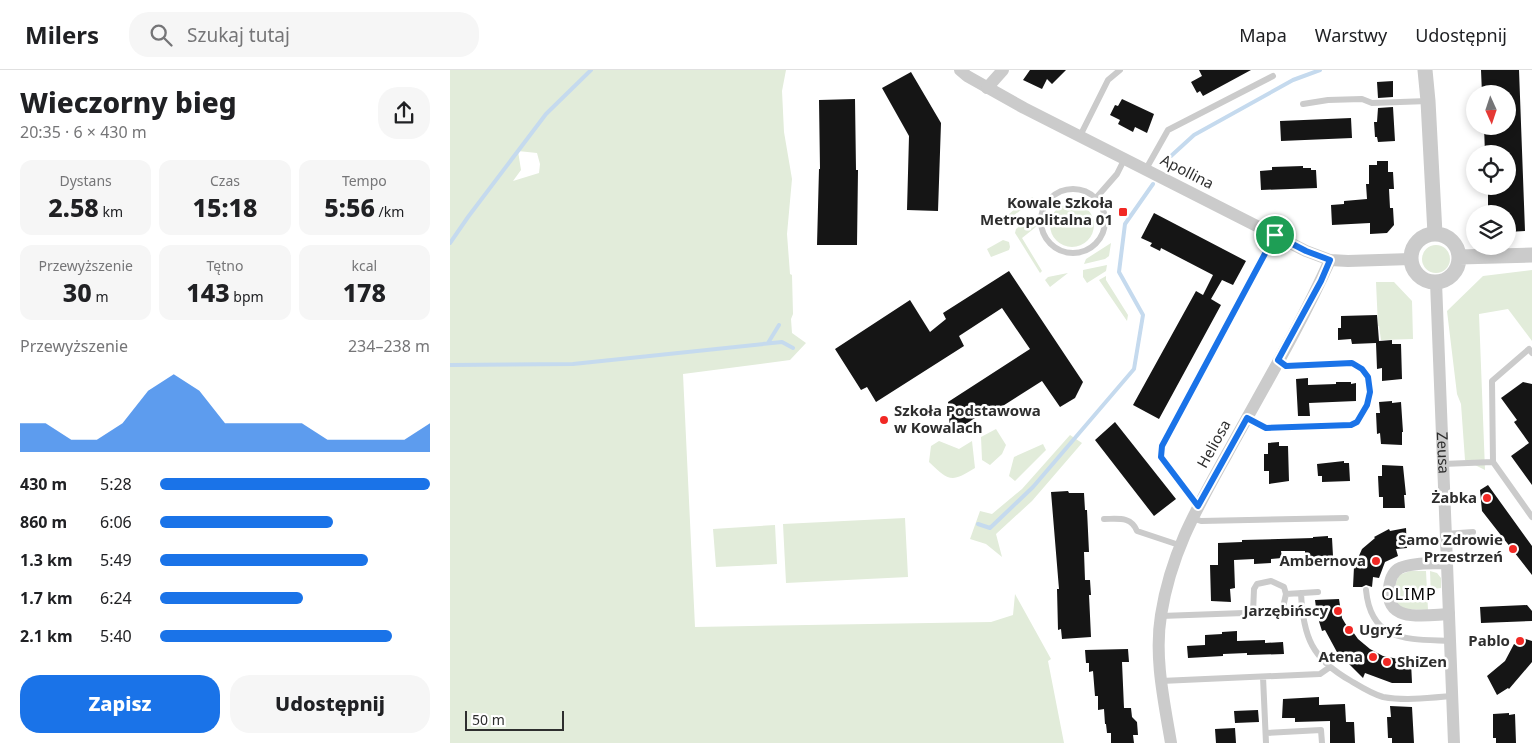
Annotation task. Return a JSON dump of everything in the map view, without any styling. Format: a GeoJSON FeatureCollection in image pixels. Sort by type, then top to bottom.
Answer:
{"type":"FeatureCollection","features":[{"type":"Feature","properties":{"kind":"street","name":"Apollina"},"geometry":{"type":"LineString","coordinates":[[960,70],[987,88],[1306,251],[1330,260],[1411,259]]}},
{"type":"Feature","properties":{"kind":"street"},"geometry":{"type":"LineString","coordinates":[[987,88],[1003,70]]}},
{"type":"Feature","properties":{"kind":"street"},"geometry":{"type":"LineString","coordinates":[[1424,70],[1428,101],[1435,234]]}},
{"type":"Feature","properties":{"kind":"street"},"geometry":{"type":"LineString","coordinates":[[1435,234],[1444,235],[1452,240],[1457,248],[1459,257],[1458,266],[1453,274],[1446,280],[1436,282],[1427,281],[1419,276],[1413,269],[1411,259],[1412,250],[1418,242],[1425,236],[1435,234]]}},
{"type":"Feature","properties":{"kind":"street"},"geometry":{"type":"LineString","coordinates":[[1459,257],[1532,255]]}},
{"type":"Feature","properties":{"kind":"street","name":"Heliosa"},"geometry":{"type":"LineString","coordinates":[[1171,743],[1159,660],[1161,616],[1172,566],[1179,545],[1195,512],[1321,281],[1330,260]]}},
{"type":"Feature","properties":{"kind":"street","name":"Zeusa"},"geometry":{"type":"LineString","coordinates":[[1436,282],[1454,743]]}},
{"type":"Feature","properties":{"kind":"street"},"geometry":{"type":"LineString","coordinates":[[1447,564],[1407,565],[1398,568],[1391,579],[1389,598],[1393,606],[1400,613],[1417,616],[1449,614]]}},
{"type":"Feature","properties":{"kind":"lane"},"geometry":{"type":"LineString","coordinates":[[1080,136],[1108,80],[1120,70]]}},
{"type":"Feature","properties":{"kind":"lane"},"geometry":{"type":"LineString","coordinates":[[1146,169],[1168,130],[1273,76]]}},
{"type":"Feature","properties":{"kind":"lane"},"geometry":{"type":"LineString","coordinates":[[1302,104],[1328,100],[1362,99],[1372,103],[1428,101]]}},
{"type":"Feature","properties":{"kind":"lane"},"geometry":{"type":"LineString","coordinates":[[1096,198],[1117,174],[1125,158]]}},
{"type":"Feature","properties":{"kind":"lane"},"geometry":{"type":"LineString","coordinates":[[1065,190],[1082,190],[1096,198],[1104,213],[1104,232],[1093,247],[1075,254],[1060,251],[1048,242],[1041,228],[1042,212],[1050,198],[1065,190]]}},
{"type":"Feature","properties":{"kind":"lane"},"geometry":{"type":"LineString","coordinates":[[1275,235],[1162,446],[1161,457],[1201,521],[1346,518]]}},
{"type":"Feature","properties":{"kind":"lane"},"geometry":{"type":"LineString","coordinates":[[1532,353],[1529,349],[1492,381],[1493,462],[1532,517]]}},
{"type":"Feature","properties":{"kind":"lane"},"geometry":{"type":"LineString","coordinates":[[1247,418],[1266,428],[1351,425],[1357,422],[1367,405],[1370,392],[1368,377],[1362,369],[1352,363],[1286,366],[1278,360]]}},
{"type":"Feature","properties":{"kind":"lane"},"geometry":{"type":"LineString","coordinates":[[1443,464],[1493,462]]}},
{"type":"Feature","properties":{"kind":"lane"},"geometry":{"type":"LineString","coordinates":[[1104,519],[1126,518],[1134,524],[1137,531],[1179,545]]}},
{"type":"Feature","properties":{"kind":"lane"},"geometry":{"type":"LineString","coordinates":[[1445,534],[1473,532]]}},
{"type":"Feature","properties":{"kind":"lane"},"geometry":{"type":"LineString","coordinates":[[1253,613],[1254,589],[1257,584],[1271,581],[1284,587],[1286,594],[1282,612]]}},
{"type":"Feature","properties":{"kind":"lane"},"geometry":{"type":"LineString","coordinates":[[1366,590],[1367,604],[1376,620],[1390,633],[1407,639],[1450,641]]}},
{"type":"Feature","properties":{"kind":"lane"},"geometry":{"type":"LineString","coordinates":[[1286,594],[1318,592]]}},
{"type":"Feature","properties":{"kind":"lane"},"geometry":{"type":"LineString","coordinates":[[1301,593],[1304,626],[1318,655],[1330,667],[1358,686],[1383,697],[1452,696]]}},
{"type":"Feature","properties":{"kind":"lane"},"geometry":{"type":"LineString","coordinates":[[1161,616],[1302,611]]}},
{"type":"Feature","properties":{"kind":"lane"},"geometry":{"type":"LineString","coordinates":[[1161,682],[1320,674],[1330,667]]}},
{"type":"Feature","properties":{"kind":"lane"},"geometry":{"type":"LineString","coordinates":[[1263,677],[1266,743]]}},
{"type":"Feature","properties":{"kind":"lane"},"geometry":{"type":"LineString","coordinates":[[1266,733],[1321,730],[1322,743]]}},
{"type":"Feature","properties":{"kind":"green space"},"geometry":{"type":"Polygon","coordinates":[[[450,70],[786,70],[782,91],[784,132],[792,179],[787,234],[790,274],[792,275],[792,333],[806,343],[790,360],[683,374],[695,627],[991,622],[1013,615],[1015,594],[1051,659],[1048,661],[1064,743],[450,743],[450,70]],[[518,151],[521,170],[513,181],[539,173],[540,164],[537,153],[518,151]]]}},
{"type":"Feature","properties":{"kind":"green space"},"geometry":{"type":"Polygon","coordinates":[[[1033,197],[1032,203],[1009,219],[1008,215],[1025,200],[1033,197]]]}},
{"type":"Feature","properties":{"kind":"green space"},"geometry":{"type":"Polygon","coordinates":[[[1072,203],[1084,207],[1090,213],[1094,225],[1090,237],[1084,243],[1072,247],[1060,243],[1054,237],[1050,225],[1054,213],[1060,207],[1072,203]]]}},
{"type":"Feature","properties":{"kind":"green space"},"geometry":{"type":"Polygon","coordinates":[[[1026,221],[1035,223],[1037,226],[1022,238],[1042,271],[1040,273],[1015,233],[1016,229],[1026,221]]]}},
{"type":"Feature","properties":{"kind":"green space"},"geometry":{"type":"Polygon","coordinates":[[[1003,240],[1009,242],[1009,250],[991,257],[987,249],[1003,240]]]}},
{"type":"Feature","properties":{"kind":"green space"},"geometry":{"type":"Polygon","coordinates":[[[1111,243],[1109,256],[1105,259],[1084,264],[1086,259],[1111,243]]]}},
{"type":"Feature","properties":{"kind":"green space"},"geometry":{"type":"Polygon","coordinates":[[[1436,245],[1446,249],[1450,259],[1446,269],[1436,273],[1426,269],[1422,259],[1426,249],[1436,245]]]}},
{"type":"Feature","properties":{"kind":"green space"},"geometry":{"type":"Polygon","coordinates":[[[1107,265],[1106,271],[1087,283],[1083,277],[1083,270],[1107,265]]]}},
{"type":"Feature","properties":{"kind":"green space"},"geometry":{"type":"Polygon","coordinates":[[[1532,270],[1532,341],[1508,309],[1479,314],[1485,470],[1465,460],[1461,404],[1457,394],[1447,311],[1483,276],[1532,270]]]}},
{"type":"Feature","properties":{"kind":"green space"},"geometry":{"type":"Polygon","coordinates":[[[1068,273],[1050,287],[1045,280],[1048,277],[1068,273]]]}},
{"type":"Feature","properties":{"kind":"green space"},"geometry":{"type":"Polygon","coordinates":[[[1106,276],[1106,280],[1128,315],[1127,321],[1099,280],[1106,276]]]}},
{"type":"Feature","properties":{"kind":"green space"},"geometry":{"type":"Polygon","coordinates":[[[1376,282],[1394,282],[1412,301],[1413,339],[1381,340],[1378,326],[1376,282]]]}},
{"type":"Feature","properties":{"kind":"green space"},"geometry":{"type":"Polygon","coordinates":[[[996,429],[1006,445],[1002,454],[990,465],[982,460],[981,437],[996,429]]]}},
{"type":"Feature","properties":{"kind":"green space"},"geometry":{"type":"Polygon","coordinates":[[[1070,435],[1082,443],[1032,501],[996,534],[1002,557],[986,544],[970,539],[980,511],[992,514],[1022,489],[1070,435]]]}},
{"type":"Feature","properties":{"kind":"green space"},"geometry":{"type":"Polygon","coordinates":[[[939,441],[959,449],[972,441],[975,468],[955,478],[950,478],[941,473],[929,462],[931,446],[939,441]]]}},
{"type":"Feature","properties":{"kind":"green space"},"geometry":{"type":"Polygon","coordinates":[[[1043,444],[1046,450],[1015,481],[1009,476],[1014,457],[1043,444]]]}},
{"type":"Feature","properties":{"kind":"green space"},"geometry":{"type":"Polygon","coordinates":[[[905,518],[908,577],[786,583],[783,524],[905,518]]]}},
{"type":"Feature","properties":{"kind":"green space"},"geometry":{"type":"Polygon","coordinates":[[[775,525],[777,564],[716,567],[713,529],[775,525]]]}},
{"type":"Feature","properties":{"kind":"green space"},"geometry":{"type":"Polygon","coordinates":[[[1410,571],[1426,571],[1428,610],[1400,609],[1397,605],[1394,593],[1397,580],[1399,575],[1410,571]]]}},
{"type":"Feature","properties":{"kind":"green space"},"geometry":{"type":"Polygon","coordinates":[[[1430,571],[1437,573],[1441,578],[1441,588],[1433,589],[1434,597],[1431,597],[1430,571]]]}},
{"type":"Feature","properties":{"kind":"building"},"geometry":{"type":"Polygon","coordinates":[[[1030,70],[1066,70],[1052,84],[1047,79],[1042,89],[1023,80],[1030,70]]]}},
{"type":"Feature","properties":{"kind":"building"},"geometry":{"type":"Polygon","coordinates":[[[1199,70],[1251,70],[1203,96],[1200,91],[1197,93],[1191,82],[1202,76],[1199,70]]]}},
{"type":"Feature","properties":{"kind":"building"},"geometry":{"type":"Polygon","coordinates":[[[1481,70],[1519,70],[1525,231],[1516,232],[1516,205],[1488,205],[1488,195],[1516,195],[1516,145],[1485,145],[1484,135],[1516,135],[1516,85],[1482,85],[1481,70]]]}},
{"type":"Feature","properties":{"kind":"building"},"geometry":{"type":"Polygon","coordinates":[[[911,72],[941,123],[938,211],[907,210],[909,136],[882,88],[911,72]]]}},
{"type":"Feature","properties":{"kind":"building"},"geometry":{"type":"Polygon","coordinates":[[[1393,81],[1393,97],[1378,98],[1377,82],[1393,81]]]}},
{"type":"Feature","properties":{"kind":"building"},"geometry":{"type":"Polygon","coordinates":[[[855,99],[856,170],[858,170],[857,245],[817,245],[820,169],[819,100],[855,99]]]}},
{"type":"Feature","properties":{"kind":"building"},"geometry":{"type":"Polygon","coordinates":[[[1122,99],[1154,114],[1147,133],[1135,127],[1133,132],[1118,124],[1120,120],[1110,115],[1115,105],[1118,106],[1122,99]]]}},
{"type":"Feature","properties":{"kind":"building"},"geometry":{"type":"Polygon","coordinates":[[[1393,107],[1395,141],[1378,142],[1377,137],[1375,137],[1374,122],[1377,122],[1378,108],[1393,107]]]}},
{"type":"Feature","properties":{"kind":"building"},"geometry":{"type":"Polygon","coordinates":[[[1351,118],[1352,138],[1281,141],[1280,121],[1351,118]]]}},
{"type":"Feature","properties":{"kind":"building"},"geometry":{"type":"Polygon","coordinates":[[[1377,161],[1388,161],[1388,172],[1393,172],[1394,189],[1389,189],[1390,208],[1393,208],[1394,225],[1387,233],[1370,234],[1370,223],[1332,225],[1331,205],[1344,204],[1344,201],[1367,199],[1366,184],[1369,184],[1369,165],[1377,165],[1377,161]]]}},
{"type":"Feature","properties":{"kind":"building"},"geometry":{"type":"Polygon","coordinates":[[[1303,166],[1303,168],[1316,170],[1317,188],[1261,190],[1260,171],[1272,170],[1272,167],[1303,166]]]}},
{"type":"Feature","properties":{"kind":"building"},"geometry":{"type":"Polygon","coordinates":[[[1154,213],[1246,261],[1233,285],[1222,280],[1211,299],[1221,305],[1159,419],[1133,405],[1196,291],[1203,295],[1213,275],[1161,248],[1160,251],[1150,246],[1152,243],[1141,238],[1154,213]]]}},
{"type":"Feature","properties":{"kind":"building"},"geometry":{"type":"Polygon","coordinates":[[[1009,271],[1083,382],[1075,398],[1060,407],[1042,381],[987,416],[984,412],[960,428],[950,429],[948,402],[1030,349],[1002,308],[959,336],[964,346],[876,402],[867,387],[861,390],[835,349],[910,300],[930,332],[946,319],[943,313],[1009,271]]]}},
{"type":"Feature","properties":{"kind":"building"},"geometry":{"type":"Polygon","coordinates":[[[1377,315],[1379,341],[1392,340],[1392,344],[1401,344],[1402,379],[1382,381],[1382,368],[1377,369],[1376,343],[1352,344],[1351,339],[1338,340],[1341,316],[1377,315]]]}},
{"type":"Feature","properties":{"kind":"building"},"geometry":{"type":"Polygon","coordinates":[[[1308,378],[1308,385],[1336,384],[1336,382],[1356,383],[1356,401],[1309,403],[1310,416],[1298,416],[1296,379],[1308,378]]]}},
{"type":"Feature","properties":{"kind":"building"},"geometry":{"type":"Polygon","coordinates":[[[1523,382],[1532,384],[1532,485],[1511,456],[1529,443],[1514,422],[1517,420],[1501,398],[1523,382]]]}},
{"type":"Feature","properties":{"kind":"building"},"geometry":{"type":"Polygon","coordinates":[[[1392,401],[1392,403],[1401,402],[1402,445],[1381,444],[1380,433],[1377,434],[1376,413],[1380,413],[1379,402],[1392,401]]]}},
{"type":"Feature","properties":{"kind":"building"},"geometry":{"type":"Polygon","coordinates":[[[1115,422],[1176,499],[1154,516],[1095,440],[1115,422]]]}},
{"type":"Feature","properties":{"kind":"building"},"geometry":{"type":"Polygon","coordinates":[[[1279,442],[1279,446],[1288,446],[1289,481],[1269,484],[1269,471],[1264,471],[1264,454],[1268,454],[1268,443],[1279,442]]]}},
{"type":"Feature","properties":{"kind":"building"},"geometry":{"type":"Polygon","coordinates":[[[1344,461],[1344,463],[1349,463],[1350,481],[1322,482],[1322,476],[1318,476],[1317,464],[1344,461]]]}},
{"type":"Feature","properties":{"kind":"building"},"geometry":{"type":"Polygon","coordinates":[[[1382,465],[1403,466],[1406,495],[1404,495],[1405,508],[1383,508],[1383,497],[1379,497],[1378,476],[1382,476],[1382,465]]]}},
{"type":"Feature","properties":{"kind":"building"},"geometry":{"type":"Polygon","coordinates":[[[1488,485],[1532,546],[1532,575],[1482,511],[1480,490],[1488,485]]]}},
{"type":"Feature","properties":{"kind":"building"},"geometry":{"type":"Polygon","coordinates":[[[1068,491],[1069,493],[1084,493],[1085,510],[1087,510],[1089,552],[1084,552],[1085,580],[1090,580],[1091,637],[1062,639],[1061,629],[1058,630],[1057,589],[1059,589],[1051,492],[1068,491]]]}},
{"type":"Feature","properties":{"kind":"building"},"geometry":{"type":"Polygon","coordinates":[[[1406,528],[1407,548],[1396,549],[1398,556],[1385,562],[1379,578],[1373,577],[1372,587],[1366,585],[1353,587],[1354,567],[1362,549],[1374,537],[1389,529],[1390,531],[1406,528]]]}},
{"type":"Feature","properties":{"kind":"building"},"geometry":{"type":"Polygon","coordinates":[[[1328,536],[1328,538],[1332,538],[1333,556],[1305,557],[1305,551],[1281,551],[1282,558],[1271,559],[1271,563],[1254,564],[1254,559],[1234,560],[1235,588],[1230,589],[1231,602],[1211,601],[1210,565],[1218,565],[1218,543],[1328,536]]]}},
{"type":"Feature","properties":{"kind":"building"},"geometry":{"type":"Polygon","coordinates":[[[1339,599],[1342,618],[1351,633],[1353,632],[1370,649],[1383,656],[1403,660],[1403,662],[1411,662],[1412,683],[1392,683],[1365,673],[1363,678],[1338,654],[1325,630],[1322,631],[1315,600],[1339,599]]]}},
{"type":"Feature","properties":{"kind":"building"},"geometry":{"type":"Polygon","coordinates":[[[1527,605],[1532,611],[1532,621],[1481,623],[1480,607],[1527,605]]]}},
{"type":"Feature","properties":{"kind":"building"},"geometry":{"type":"Polygon","coordinates":[[[1237,631],[1237,641],[1265,640],[1265,643],[1283,642],[1284,654],[1223,654],[1223,656],[1188,658],[1187,646],[1205,645],[1205,635],[1237,631]]]}},
{"type":"Feature","properties":{"kind":"building"},"geometry":{"type":"Polygon","coordinates":[[[1519,637],[1532,641],[1532,662],[1509,689],[1497,695],[1487,676],[1505,661],[1519,637]]]}},
{"type":"Feature","properties":{"kind":"building"},"geometry":{"type":"Polygon","coordinates":[[[1128,649],[1129,662],[1122,662],[1124,708],[1131,708],[1132,717],[1137,722],[1138,735],[1133,735],[1134,743],[1111,743],[1111,733],[1107,733],[1105,724],[1104,709],[1098,710],[1098,696],[1095,696],[1093,671],[1089,672],[1089,663],[1086,663],[1085,650],[1128,649]]]}},
{"type":"Feature","properties":{"kind":"building"},"geometry":{"type":"Polygon","coordinates":[[[1319,697],[1319,705],[1345,704],[1346,722],[1354,722],[1355,743],[1330,743],[1330,721],[1295,722],[1295,718],[1282,718],[1283,699],[1319,697]]]}},
{"type":"Feature","properties":{"kind":"building"},"geometry":{"type":"Polygon","coordinates":[[[1390,706],[1412,707],[1414,743],[1392,743],[1392,738],[1388,738],[1387,717],[1391,717],[1390,706]]]}},
{"type":"Feature","properties":{"kind":"building"},"geometry":{"type":"Polygon","coordinates":[[[1258,710],[1259,722],[1235,723],[1234,711],[1258,710]]]}},
{"type":"Feature","properties":{"kind":"building"},"geometry":{"type":"Polygon","coordinates":[[[1509,713],[1509,715],[1515,714],[1516,743],[1496,743],[1496,738],[1493,738],[1493,714],[1509,713]]]}},
{"type":"Feature","properties":{"kind":"building"},"geometry":{"type":"Polygon","coordinates":[[[1235,728],[1236,743],[1216,743],[1215,729],[1235,728]]]}},
{"type":"Feature","properties":{"kind":"waterway"},"geometry":{"type":"LineString","coordinates":[[450,243],[546,114],[591,70]]}},
{"type":"Feature","properties":{"kind":"waterway"},"geometry":{"type":"LineString","coordinates":[[1171,156],[1194,135],[1293,80],[1320,70]]}},
{"type":"Feature","properties":{"kind":"waterway"},"geometry":{"type":"LineString","coordinates":[[978,524],[990,528],[1033,487],[1134,369],[1143,315],[1119,272],[1125,224],[1153,184]]}},
{"type":"Feature","properties":{"kind":"waterway"},"geometry":{"type":"LineString","coordinates":[[768,343],[779,325]]}},
{"type":"Feature","properties":{"kind":"waterway"},"geometry":{"type":"LineString","coordinates":[[450,365],[573,364],[782,342],[793,348]]}},
{"type":"Feature","properties":{"kind":"place","name":"Kowale Szkoła Metropolitalna 01"},"geometry":{"type":"Point","coordinates":[1123,212]}},
{"type":"Feature","properties":{"kind":"place","name":"Szkoła Podstawowa w Kowalach"},"geometry":{"type":"Point","coordinates":[884,420]}},
{"type":"Feature","properties":{"kind":"place","name":"Żabka"},"geometry":{"type":"Point","coordinates":[1487,498]}},
{"type":"Feature","properties":{"kind":"place","name":"Samo Zdrowie Przestrzeń"},"geometry":{"type":"Point","coordinates":[1513,549]}},
{"type":"Feature","properties":{"kind":"place","name":"Ambernova"},"geometry":{"type":"Point","coordinates":[1376,561]}},
{"type":"Feature","properties":{"kind":"place","name":"Jarzębińscy"},"geometry":{"type":"Point","coordinates":[1338,611]}},
{"type":"Feature","properties":{"kind":"place","name":"Ugryź"},"geometry":{"type":"Point","coordinates":[1349,630]}},
{"type":"Feature","properties":{"kind":"place","name":"Pablo"},"geometry":{"type":"Point","coordinates":[1520,641]}},
{"type":"Feature","properties":{"kind":"place","name":"Atena"},"geometry":{"type":"Point","coordinates":[1373,657]}},
{"type":"Feature","properties":{"kind":"place","name":"ShiZen"},"geometry":{"type":"Point","coordinates":[1387,662]}},
{"type":"Feature","properties":{"kind":"district","name":"OLIMP"},"geometry":{"type":"Point","coordinates":[1409,594]}},
{"type":"Feature","properties":{"kind":"route"},"geometry":{"type":"LineString","coordinates":[[1275,235],[1306,251],[1330,260],[1321,281],[1278,360],[1286,366],[1352,363],[1362,369],[1368,377],[1370,392],[1367,405],[1357,422],[1351,425],[1266,428],[1247,418],[1198,506],[1161,457],[1162,446],[1275,235]]}}]}
